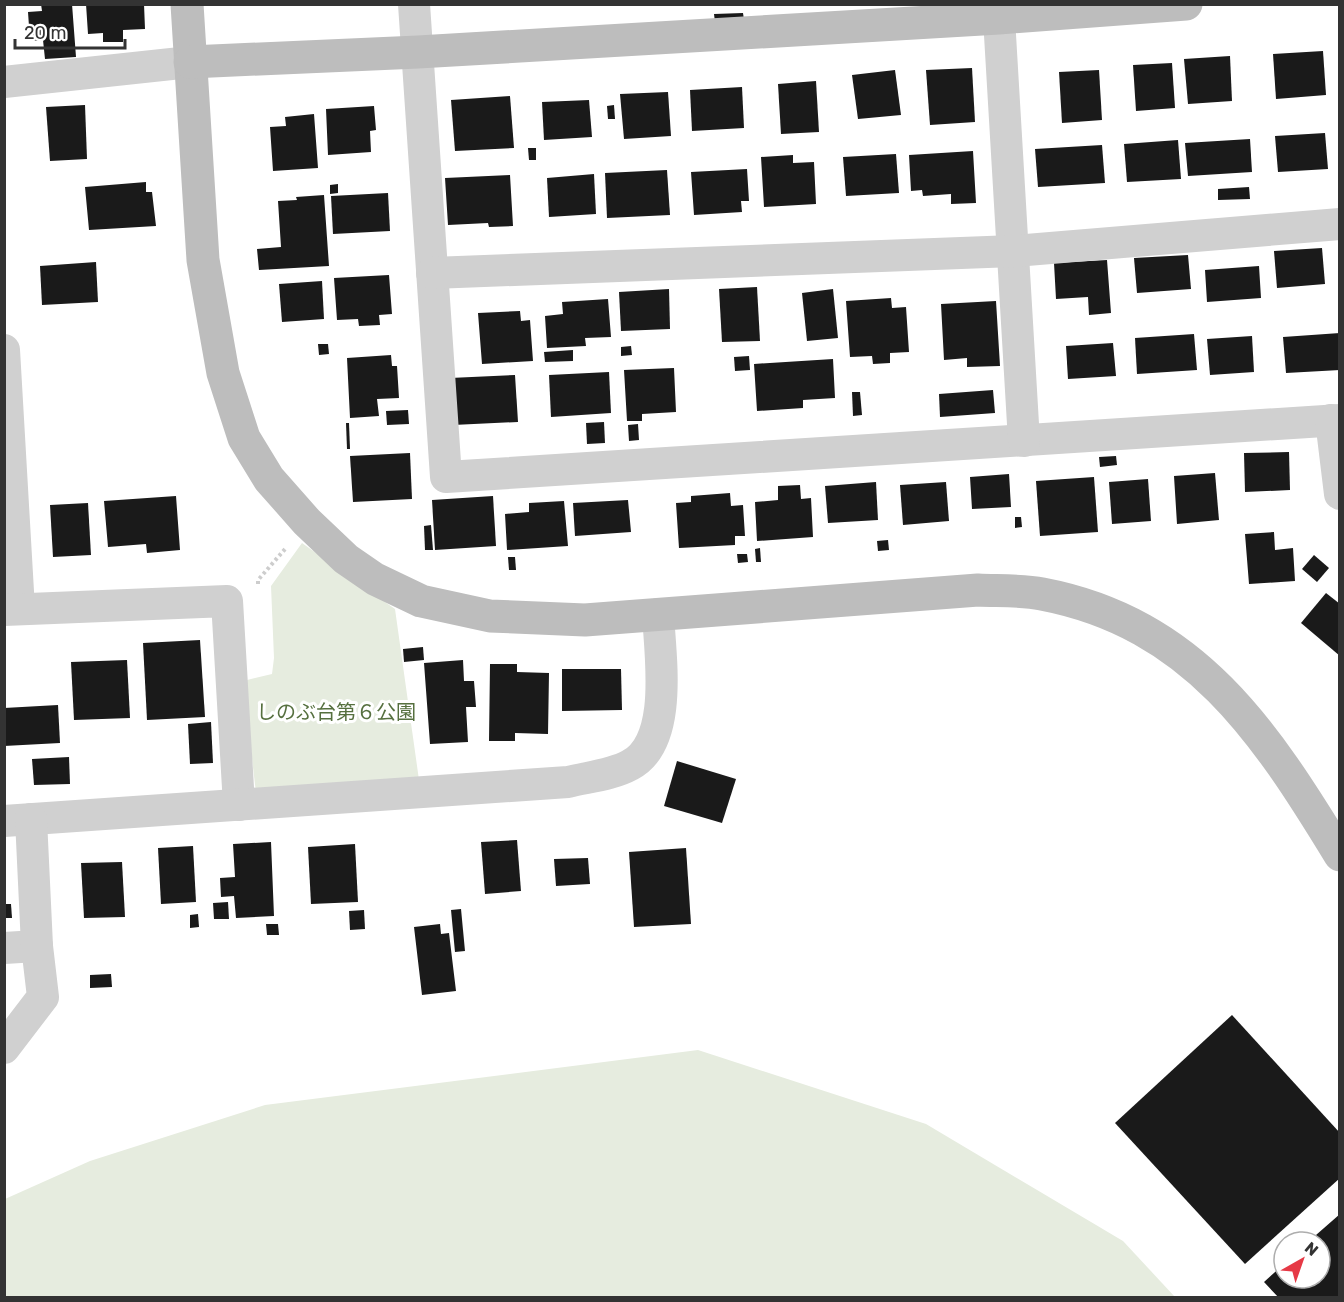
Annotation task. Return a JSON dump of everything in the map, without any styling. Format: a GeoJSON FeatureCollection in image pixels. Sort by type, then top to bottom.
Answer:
{"type":"FeatureCollection","features":[{"type":"Feature","properties":{"kind":"street"},"geometry":{"type":"LineString","coordinates":[[187,4],[203,260],[223,373],[244,438],[269,479],[307,522],[356,566],[375,579],[421,601],[490,616],[585,620],[978,590],[1041,594],[1102,610],[1148,632],[1197,666],[1240,709],[1296,783],[1340,855]]}},
{"type":"Feature","properties":{"kind":"street"},"geometry":{"type":"LineString","coordinates":[[414,4],[446,477],[1335,420],[1340,494]]}},
{"type":"Feature","properties":{"kind":"street"},"geometry":{"type":"LineString","coordinates":[[4,82],[190,62],[418,52],[999,18],[1186,4]]}},
{"type":"Feature","properties":{"kind":"street"},"geometry":{"type":"LineString","coordinates":[[999,18],[1024,441]]}},
{"type":"Feature","properties":{"kind":"street"},"geometry":{"type":"LineString","coordinates":[[432,273],[1014,252],[1340,224]]}},
{"type":"Feature","properties":{"kind":"street"},"geometry":{"type":"LineString","coordinates":[[4,350],[12,609],[227,601],[239,805]]}},
{"type":"Feature","properties":{"kind":"street"},"geometry":{"type":"LineString","coordinates":[[4,1048],[43,997],[38,946],[18,820],[568,783],[632,764],[647,748],[658,723],[662,706],[658,614]]}},
{"type":"Feature","properties":{"kind":"street"},"geometry":{"type":"LineString","coordinates":[[4,948],[38,946]]}},
{"type":"Feature","properties":{"kind":"path"},"geometry":{"type":"LineString","coordinates":[[258,592],[258,580],[307,522]]}},
{"type":"Feature","properties":{"kind":"green space","name":"しのぶ台第６公園"},"geometry":{"type":"Polygon","coordinates":[[[302,543],[395,609],[419,780],[256,793],[243,681],[272,674],[274,658],[271,586],[302,543]]]}},
{"type":"Feature","properties":{"kind":"green space"},"geometry":{"type":"Polygon","coordinates":[[[698,1050],[926,1124],[1123,1241],[1175,1297],[5,1297],[5,1199],[90,1161],[265,1105],[698,1050]]]}},
{"type":"Feature","properties":{"kind":"building"},"geometry":{"type":"Polygon","coordinates":[[[41,4],[72,4],[76,57],[45,59],[43,40],[30,41],[28,12],[42,11],[41,4]]]}},
{"type":"Feature","properties":{"kind":"building"},"geometry":{"type":"Polygon","coordinates":[[[86,4],[144,4],[145,29],[123,30],[123,42],[103,42],[103,33],[88,34],[86,4]]]}},
{"type":"Feature","properties":{"kind":"building"},"geometry":{"type":"Polygon","coordinates":[[[743,13],[744,20],[715,22],[714,14],[743,13]]]}},
{"type":"Feature","properties":{"kind":"building"},"geometry":{"type":"Polygon","coordinates":[[[1323,51],[1326,95],[1276,99],[1273,54],[1323,51]]]}},
{"type":"Feature","properties":{"kind":"building"},"geometry":{"type":"Polygon","coordinates":[[[1230,56],[1232,101],[1188,104],[1184,59],[1230,56]]]}},
{"type":"Feature","properties":{"kind":"building"},"geometry":{"type":"Polygon","coordinates":[[[1172,63],[1175,108],[1136,111],[1133,65],[1172,63]]]}},
{"type":"Feature","properties":{"kind":"building"},"geometry":{"type":"Polygon","coordinates":[[[972,68],[975,122],[930,125],[926,70],[972,68]]]}},
{"type":"Feature","properties":{"kind":"building"},"geometry":{"type":"Polygon","coordinates":[[[895,70],[901,115],[858,119],[852,75],[895,70]]]}},
{"type":"Feature","properties":{"kind":"building"},"geometry":{"type":"Polygon","coordinates":[[[1099,70],[1102,120],[1062,123],[1059,72],[1099,70]]]}},
{"type":"Feature","properties":{"kind":"building"},"geometry":{"type":"Polygon","coordinates":[[[816,81],[819,132],[781,134],[778,84],[816,81]]]}},
{"type":"Feature","properties":{"kind":"building"},"geometry":{"type":"Polygon","coordinates":[[[742,87],[744,128],[692,131],[690,90],[742,87]]]}},
{"type":"Feature","properties":{"kind":"building"},"geometry":{"type":"Polygon","coordinates":[[[668,92],[671,136],[624,139],[620,94],[668,92]]]}},
{"type":"Feature","properties":{"kind":"building"},"geometry":{"type":"Polygon","coordinates":[[[510,96],[514,148],[455,151],[451,100],[510,96]]]}},
{"type":"Feature","properties":{"kind":"building"},"geometry":{"type":"Polygon","coordinates":[[[589,100],[592,137],[544,140],[542,102],[589,100]]]}},
{"type":"Feature","properties":{"kind":"building"},"geometry":{"type":"Polygon","coordinates":[[[85,105],[87,159],[50,161],[46,107],[85,105]]]}},
{"type":"Feature","properties":{"kind":"building"},"geometry":{"type":"Polygon","coordinates":[[[614,105],[615,119],[608,119],[607,106],[614,105]]]}},
{"type":"Feature","properties":{"kind":"building"},"geometry":{"type":"Polygon","coordinates":[[[374,106],[376,130],[370,131],[371,152],[328,155],[326,109],[374,106]]]}},
{"type":"Feature","properties":{"kind":"building"},"geometry":{"type":"Polygon","coordinates":[[[314,114],[318,168],[273,171],[270,127],[286,126],[285,117],[314,114]]]}},
{"type":"Feature","properties":{"kind":"building"},"geometry":{"type":"Polygon","coordinates":[[[1325,133],[1328,169],[1278,172],[1275,136],[1325,133]]]}},
{"type":"Feature","properties":{"kind":"building"},"geometry":{"type":"Polygon","coordinates":[[[1250,139],[1252,172],[1188,176],[1185,143],[1250,139]]]}},
{"type":"Feature","properties":{"kind":"building"},"geometry":{"type":"Polygon","coordinates":[[[1178,140],[1181,179],[1127,182],[1124,144],[1178,140]]]}},
{"type":"Feature","properties":{"kind":"building"},"geometry":{"type":"Polygon","coordinates":[[[1102,145],[1105,183],[1038,187],[1035,149],[1102,145]]]}},
{"type":"Feature","properties":{"kind":"building"},"geometry":{"type":"Polygon","coordinates":[[[528,148],[536,148],[536,160],[529,160],[528,148]]]}},
{"type":"Feature","properties":{"kind":"building"},"geometry":{"type":"Polygon","coordinates":[[[973,151],[976,203],[951,204],[951,194],[923,196],[922,190],[911,191],[909,155],[973,151]]]}},
{"type":"Feature","properties":{"kind":"building"},"geometry":{"type":"Polygon","coordinates":[[[896,154],[899,193],[846,196],[843,157],[896,154]]]}},
{"type":"Feature","properties":{"kind":"building"},"geometry":{"type":"Polygon","coordinates":[[[793,155],[793,163],[814,162],[816,204],[764,207],[761,157],[793,155]]]}},
{"type":"Feature","properties":{"kind":"building"},"geometry":{"type":"Polygon","coordinates":[[[747,169],[749,201],[741,201],[742,212],[694,215],[691,172],[747,169]]]}},
{"type":"Feature","properties":{"kind":"building"},"geometry":{"type":"Polygon","coordinates":[[[667,170],[670,215],[607,218],[605,173],[667,170]]]}},
{"type":"Feature","properties":{"kind":"building"},"geometry":{"type":"Polygon","coordinates":[[[594,174],[596,214],[549,217],[547,178],[594,174]]]}},
{"type":"Feature","properties":{"kind":"building"},"geometry":{"type":"Polygon","coordinates":[[[510,175],[513,226],[489,227],[488,223],[448,225],[445,178],[510,175]]]}},
{"type":"Feature","properties":{"kind":"building"},"geometry":{"type":"Polygon","coordinates":[[[146,182],[146,192],[152,192],[156,226],[89,230],[85,187],[146,182]]]}},
{"type":"Feature","properties":{"kind":"building"},"geometry":{"type":"Polygon","coordinates":[[[338,184],[338,193],[330,194],[330,185],[338,184]]]}},
{"type":"Feature","properties":{"kind":"building"},"geometry":{"type":"Polygon","coordinates":[[[1249,187],[1250,199],[1218,200],[1218,189],[1249,187]]]}},
{"type":"Feature","properties":{"kind":"building"},"geometry":{"type":"Polygon","coordinates":[[[388,193],[390,231],[333,234],[331,196],[388,193]]]}},
{"type":"Feature","properties":{"kind":"building"},"geometry":{"type":"Polygon","coordinates":[[[324,195],[329,266],[259,270],[257,249],[281,247],[278,201],[324,195]]]}},
{"type":"Feature","properties":{"kind":"building"},"geometry":{"type":"Polygon","coordinates":[[[1322,248],[1325,284],[1277,288],[1274,251],[1322,248]]]}},
{"type":"Feature","properties":{"kind":"building"},"geometry":{"type":"Polygon","coordinates":[[[1188,255],[1191,289],[1137,293],[1134,258],[1188,255]]]}},
{"type":"Feature","properties":{"kind":"building"},"geometry":{"type":"Polygon","coordinates":[[[1107,260],[1111,313],[1089,315],[1088,297],[1056,299],[1054,263],[1107,260]]]}},
{"type":"Feature","properties":{"kind":"building"},"geometry":{"type":"Polygon","coordinates":[[[96,262],[98,302],[42,305],[40,266],[96,262]]]}},
{"type":"Feature","properties":{"kind":"building"},"geometry":{"type":"Polygon","coordinates":[[[1259,266],[1261,298],[1207,302],[1205,270],[1259,266]]]}},
{"type":"Feature","properties":{"kind":"building"},"geometry":{"type":"Polygon","coordinates":[[[389,275],[392,314],[379,315],[380,325],[359,326],[358,319],[337,320],[334,278],[389,275]]]}},
{"type":"Feature","properties":{"kind":"building"},"geometry":{"type":"Polygon","coordinates":[[[322,281],[324,319],[282,322],[279,284],[322,281]]]}},
{"type":"Feature","properties":{"kind":"building"},"geometry":{"type":"Polygon","coordinates":[[[757,287],[760,341],[722,342],[719,289],[757,287]]]}},
{"type":"Feature","properties":{"kind":"building"},"geometry":{"type":"Polygon","coordinates":[[[669,289],[670,329],[621,331],[619,292],[669,289]]]}},
{"type":"Feature","properties":{"kind":"building"},"geometry":{"type":"Polygon","coordinates":[[[833,289],[838,338],[807,341],[802,293],[833,289]]]}},
{"type":"Feature","properties":{"kind":"building"},"geometry":{"type":"Polygon","coordinates":[[[891,298],[892,308],[906,307],[909,352],[890,353],[890,363],[873,364],[872,356],[850,357],[846,301],[891,298]]]}},
{"type":"Feature","properties":{"kind":"building"},"geometry":{"type":"Polygon","coordinates":[[[608,299],[611,337],[585,338],[586,346],[547,348],[545,316],[563,314],[562,302],[608,299]]]}},
{"type":"Feature","properties":{"kind":"building"},"geometry":{"type":"Polygon","coordinates":[[[996,301],[1000,366],[967,367],[967,358],[944,360],[941,304],[996,301]]]}},
{"type":"Feature","properties":{"kind":"building"},"geometry":{"type":"Polygon","coordinates":[[[520,311],[521,321],[530,320],[533,361],[482,364],[478,313],[520,311]]]}},
{"type":"Feature","properties":{"kind":"building"},"geometry":{"type":"Polygon","coordinates":[[[1340,333],[1340,370],[1286,373],[1283,337],[1340,333]]]}},
{"type":"Feature","properties":{"kind":"building"},"geometry":{"type":"Polygon","coordinates":[[[1194,334],[1197,370],[1137,374],[1135,338],[1194,334]]]}},
{"type":"Feature","properties":{"kind":"building"},"geometry":{"type":"Polygon","coordinates":[[[1252,336],[1254,372],[1210,375],[1207,339],[1252,336]]]}},
{"type":"Feature","properties":{"kind":"building"},"geometry":{"type":"Polygon","coordinates":[[[1113,343],[1116,376],[1068,379],[1066,346],[1113,343]]]}},
{"type":"Feature","properties":{"kind":"building"},"geometry":{"type":"Polygon","coordinates":[[[318,344],[328,344],[329,354],[319,355],[318,344]]]}},
{"type":"Feature","properties":{"kind":"building"},"geometry":{"type":"Polygon","coordinates":[[[631,346],[632,355],[621,356],[621,347],[631,346]]]}},
{"type":"Feature","properties":{"kind":"building"},"geometry":{"type":"Polygon","coordinates":[[[573,350],[573,361],[545,362],[544,352],[573,350]]]}},
{"type":"Feature","properties":{"kind":"building"},"geometry":{"type":"Polygon","coordinates":[[[391,355],[392,366],[397,366],[399,398],[377,399],[379,416],[350,418],[347,358],[391,355]]]}},
{"type":"Feature","properties":{"kind":"building"},"geometry":{"type":"Polygon","coordinates":[[[749,356],[750,370],[735,371],[734,357],[749,356]]]}},
{"type":"Feature","properties":{"kind":"building"},"geometry":{"type":"Polygon","coordinates":[[[833,359],[835,398],[803,400],[803,408],[757,411],[754,364],[833,359]]]}},
{"type":"Feature","properties":{"kind":"building"},"geometry":{"type":"Polygon","coordinates":[[[674,368],[676,412],[642,414],[642,421],[627,421],[624,370],[674,368]]]}},
{"type":"Feature","properties":{"kind":"building"},"geometry":{"type":"Polygon","coordinates":[[[609,372],[611,413],[551,417],[549,375],[609,372]]]}},
{"type":"Feature","properties":{"kind":"building"},"geometry":{"type":"Polygon","coordinates":[[[515,375],[518,422],[453,425],[450,378],[515,375]]]}},
{"type":"Feature","properties":{"kind":"building"},"geometry":{"type":"Polygon","coordinates":[[[993,390],[995,413],[940,417],[939,394],[993,390]]]}},
{"type":"Feature","properties":{"kind":"building"},"geometry":{"type":"Polygon","coordinates":[[[852,392],[860,392],[862,415],[853,416],[852,392]]]}},
{"type":"Feature","properties":{"kind":"building"},"geometry":{"type":"Polygon","coordinates":[[[408,410],[409,424],[387,425],[386,411],[408,410]]]}},
{"type":"Feature","properties":{"kind":"building"},"geometry":{"type":"Polygon","coordinates":[[[604,422],[605,443],[587,444],[586,423],[604,422]]]}},
{"type":"Feature","properties":{"kind":"building"},"geometry":{"type":"Polygon","coordinates":[[[346,423],[349,423],[350,449],[347,449],[346,423]]]}},
{"type":"Feature","properties":{"kind":"building"},"geometry":{"type":"Polygon","coordinates":[[[638,424],[639,440],[629,441],[628,425],[638,424]]]}},
{"type":"Feature","properties":{"kind":"building"},"geometry":{"type":"Polygon","coordinates":[[[1289,452],[1290,490],[1245,492],[1244,453],[1289,452]]]}},
{"type":"Feature","properties":{"kind":"building"},"geometry":{"type":"Polygon","coordinates":[[[410,453],[412,499],[353,502],[350,456],[410,453]]]}},
{"type":"Feature","properties":{"kind":"building"},"geometry":{"type":"Polygon","coordinates":[[[1116,456],[1117,465],[1100,467],[1099,457],[1116,456]]]}},
{"type":"Feature","properties":{"kind":"building"},"geometry":{"type":"Polygon","coordinates":[[[1215,473],[1219,520],[1177,524],[1174,476],[1215,473]]]}},
{"type":"Feature","properties":{"kind":"building"},"geometry":{"type":"Polygon","coordinates":[[[1009,474],[1011,507],[972,509],[970,477],[1009,474]]]}},
{"type":"Feature","properties":{"kind":"building"},"geometry":{"type":"Polygon","coordinates":[[[1094,477],[1098,532],[1040,536],[1036,481],[1094,477]]]}},
{"type":"Feature","properties":{"kind":"building"},"geometry":{"type":"Polygon","coordinates":[[[1148,479],[1151,521],[1112,524],[1109,482],[1148,479]]]}},
{"type":"Feature","properties":{"kind":"building"},"geometry":{"type":"Polygon","coordinates":[[[876,482],[878,520],[828,523],[825,486],[876,482]]]}},
{"type":"Feature","properties":{"kind":"building"},"geometry":{"type":"Polygon","coordinates":[[[946,482],[949,521],[903,525],[900,485],[946,482]]]}},
{"type":"Feature","properties":{"kind":"building"},"geometry":{"type":"Polygon","coordinates":[[[800,485],[801,499],[811,498],[813,537],[757,541],[755,502],[778,500],[778,486],[800,485]]]}},
{"type":"Feature","properties":{"kind":"building"},"geometry":{"type":"Polygon","coordinates":[[[730,493],[731,506],[743,505],[745,536],[735,536],[735,545],[679,548],[676,503],[691,502],[691,496],[730,493]]]}},
{"type":"Feature","properties":{"kind":"building"},"geometry":{"type":"Polygon","coordinates":[[[176,496],[180,550],[147,553],[146,544],[108,547],[104,501],[176,496]]]}},
{"type":"Feature","properties":{"kind":"building"},"geometry":{"type":"Polygon","coordinates":[[[493,496],[496,546],[435,550],[432,500],[493,496]]]}},
{"type":"Feature","properties":{"kind":"building"},"geometry":{"type":"Polygon","coordinates":[[[628,500],[631,532],[575,536],[573,503],[628,500]]]}},
{"type":"Feature","properties":{"kind":"building"},"geometry":{"type":"Polygon","coordinates":[[[564,501],[568,546],[507,550],[505,514],[529,512],[529,503],[564,501]]]}},
{"type":"Feature","properties":{"kind":"building"},"geometry":{"type":"Polygon","coordinates":[[[88,503],[91,555],[53,557],[50,505],[88,503]]]}},
{"type":"Feature","properties":{"kind":"building"},"geometry":{"type":"Polygon","coordinates":[[[1015,517],[1021,517],[1022,527],[1015,528],[1015,517]]]}},
{"type":"Feature","properties":{"kind":"building"},"geometry":{"type":"Polygon","coordinates":[[[431,525],[433,550],[425,550],[424,526],[431,525]]]}},
{"type":"Feature","properties":{"kind":"building"},"geometry":{"type":"Polygon","coordinates":[[[1274,532],[1275,550],[1293,548],[1295,581],[1249,584],[1245,534],[1274,532]]]}},
{"type":"Feature","properties":{"kind":"building"},"geometry":{"type":"Polygon","coordinates":[[[888,540],[889,550],[878,551],[877,541],[888,540]]]}},
{"type":"Feature","properties":{"kind":"building"},"geometry":{"type":"Polygon","coordinates":[[[760,548],[761,562],[756,562],[755,549],[760,548]]]}},
{"type":"Feature","properties":{"kind":"building"},"geometry":{"type":"Polygon","coordinates":[[[737,554],[747,554],[748,562],[738,563],[737,554]]]}},
{"type":"Feature","properties":{"kind":"building"},"geometry":{"type":"Polygon","coordinates":[[[1314,555],[1329,568],[1317,582],[1302,569],[1314,555]]]}},
{"type":"Feature","properties":{"kind":"building"},"geometry":{"type":"Polygon","coordinates":[[[508,557],[515,557],[516,570],[509,570],[508,557]]]}},
{"type":"Feature","properties":{"kind":"building"},"geometry":{"type":"Polygon","coordinates":[[[1326,593],[1340,604],[1340,656],[1301,623],[1326,593]]]}},
{"type":"Feature","properties":{"kind":"building"},"geometry":{"type":"Polygon","coordinates":[[[200,640],[205,717],[147,720],[143,643],[200,640]]]}},
{"type":"Feature","properties":{"kind":"building"},"geometry":{"type":"Polygon","coordinates":[[[423,647],[424,660],[404,662],[403,649],[423,647]]]}},
{"type":"Feature","properties":{"kind":"building"},"geometry":{"type":"Polygon","coordinates":[[[127,660],[130,718],[74,720],[71,662],[127,660]]]}},
{"type":"Feature","properties":{"kind":"building"},"geometry":{"type":"Polygon","coordinates":[[[463,660],[464,681],[474,681],[476,707],[466,707],[468,742],[430,744],[424,663],[463,660]]]}},
{"type":"Feature","properties":{"kind":"building"},"geometry":{"type":"Polygon","coordinates":[[[490,664],[517,664],[517,672],[549,673],[548,734],[515,733],[515,741],[489,741],[490,664]]]}},
{"type":"Feature","properties":{"kind":"building"},"geometry":{"type":"Polygon","coordinates":[[[562,669],[621,669],[622,710],[562,711],[562,669]]]}},
{"type":"Feature","properties":{"kind":"building"},"geometry":{"type":"Polygon","coordinates":[[[58,705],[60,743],[4,746],[4,708],[58,705]]]}},
{"type":"Feature","properties":{"kind":"building"},"geometry":{"type":"Polygon","coordinates":[[[211,722],[213,763],[190,764],[188,724],[211,722]]]}},
{"type":"Feature","properties":{"kind":"building"},"geometry":{"type":"Polygon","coordinates":[[[69,757],[70,784],[34,785],[32,759],[69,757]]]}},
{"type":"Feature","properties":{"kind":"building"},"geometry":{"type":"Polygon","coordinates":[[[677,761],[736,779],[722,823],[664,806],[677,761]]]}},
{"type":"Feature","properties":{"kind":"building"},"geometry":{"type":"Polygon","coordinates":[[[517,840],[521,891],[485,894],[481,842],[517,840]]]}},
{"type":"Feature","properties":{"kind":"building"},"geometry":{"type":"Polygon","coordinates":[[[271,842],[274,916],[236,918],[234,896],[221,897],[220,878],[235,877],[233,844],[271,842]]]}},
{"type":"Feature","properties":{"kind":"building"},"geometry":{"type":"Polygon","coordinates":[[[355,844],[358,902],[311,904],[308,847],[355,844]]]}},
{"type":"Feature","properties":{"kind":"building"},"geometry":{"type":"Polygon","coordinates":[[[193,846],[196,902],[161,904],[158,848],[193,846]]]}},
{"type":"Feature","properties":{"kind":"building"},"geometry":{"type":"Polygon","coordinates":[[[686,848],[691,924],[634,927],[629,852],[686,848]]]}},
{"type":"Feature","properties":{"kind":"building"},"geometry":{"type":"Polygon","coordinates":[[[588,858],[590,884],[556,886],[554,859],[588,858]]]}},
{"type":"Feature","properties":{"kind":"building"},"geometry":{"type":"Polygon","coordinates":[[[122,862],[125,917],[84,918],[81,863],[122,862]]]}},
{"type":"Feature","properties":{"kind":"building"},"geometry":{"type":"Polygon","coordinates":[[[228,902],[229,919],[214,919],[213,903],[228,902]]]}},
{"type":"Feature","properties":{"kind":"building"},"geometry":{"type":"Polygon","coordinates":[[[4,904],[11,904],[12,918],[5,918],[4,904]]]}},
{"type":"Feature","properties":{"kind":"building"},"geometry":{"type":"Polygon","coordinates":[[[461,909],[465,951],[455,952],[451,910],[461,909]]]}},
{"type":"Feature","properties":{"kind":"building"},"geometry":{"type":"Polygon","coordinates":[[[364,910],[365,929],[350,930],[349,911],[364,910]]]}},
{"type":"Feature","properties":{"kind":"building"},"geometry":{"type":"Polygon","coordinates":[[[198,914],[199,927],[190,928],[190,915],[198,914]]]}},
{"type":"Feature","properties":{"kind":"building"},"geometry":{"type":"Polygon","coordinates":[[[266,924],[278,924],[279,935],[267,935],[266,924]]]}},
{"type":"Feature","properties":{"kind":"building"},"geometry":{"type":"Polygon","coordinates":[[[440,924],[441,934],[449,933],[456,991],[422,995],[414,927],[440,924]]]}},
{"type":"Feature","properties":{"kind":"building"},"geometry":{"type":"Polygon","coordinates":[[[111,974],[112,987],[90,988],[90,975],[111,974]]]}},
{"type":"Feature","properties":{"kind":"building"},"geometry":{"type":"Polygon","coordinates":[[[1232,1015],[1340,1133],[1340,1178],[1283,1230],[1272,1230],[1272,1240],[1245,1264],[1115,1123],[1232,1015]]]}},
{"type":"Feature","properties":{"kind":"building"},"geometry":{"type":"Polygon","coordinates":[[[1340,1214],[1340,1298],[1279,1298],[1264,1282],[1272,1275],[1272,1290],[1332,1290],[1332,1230],[1322,1230],[1340,1214]]]}}]}
